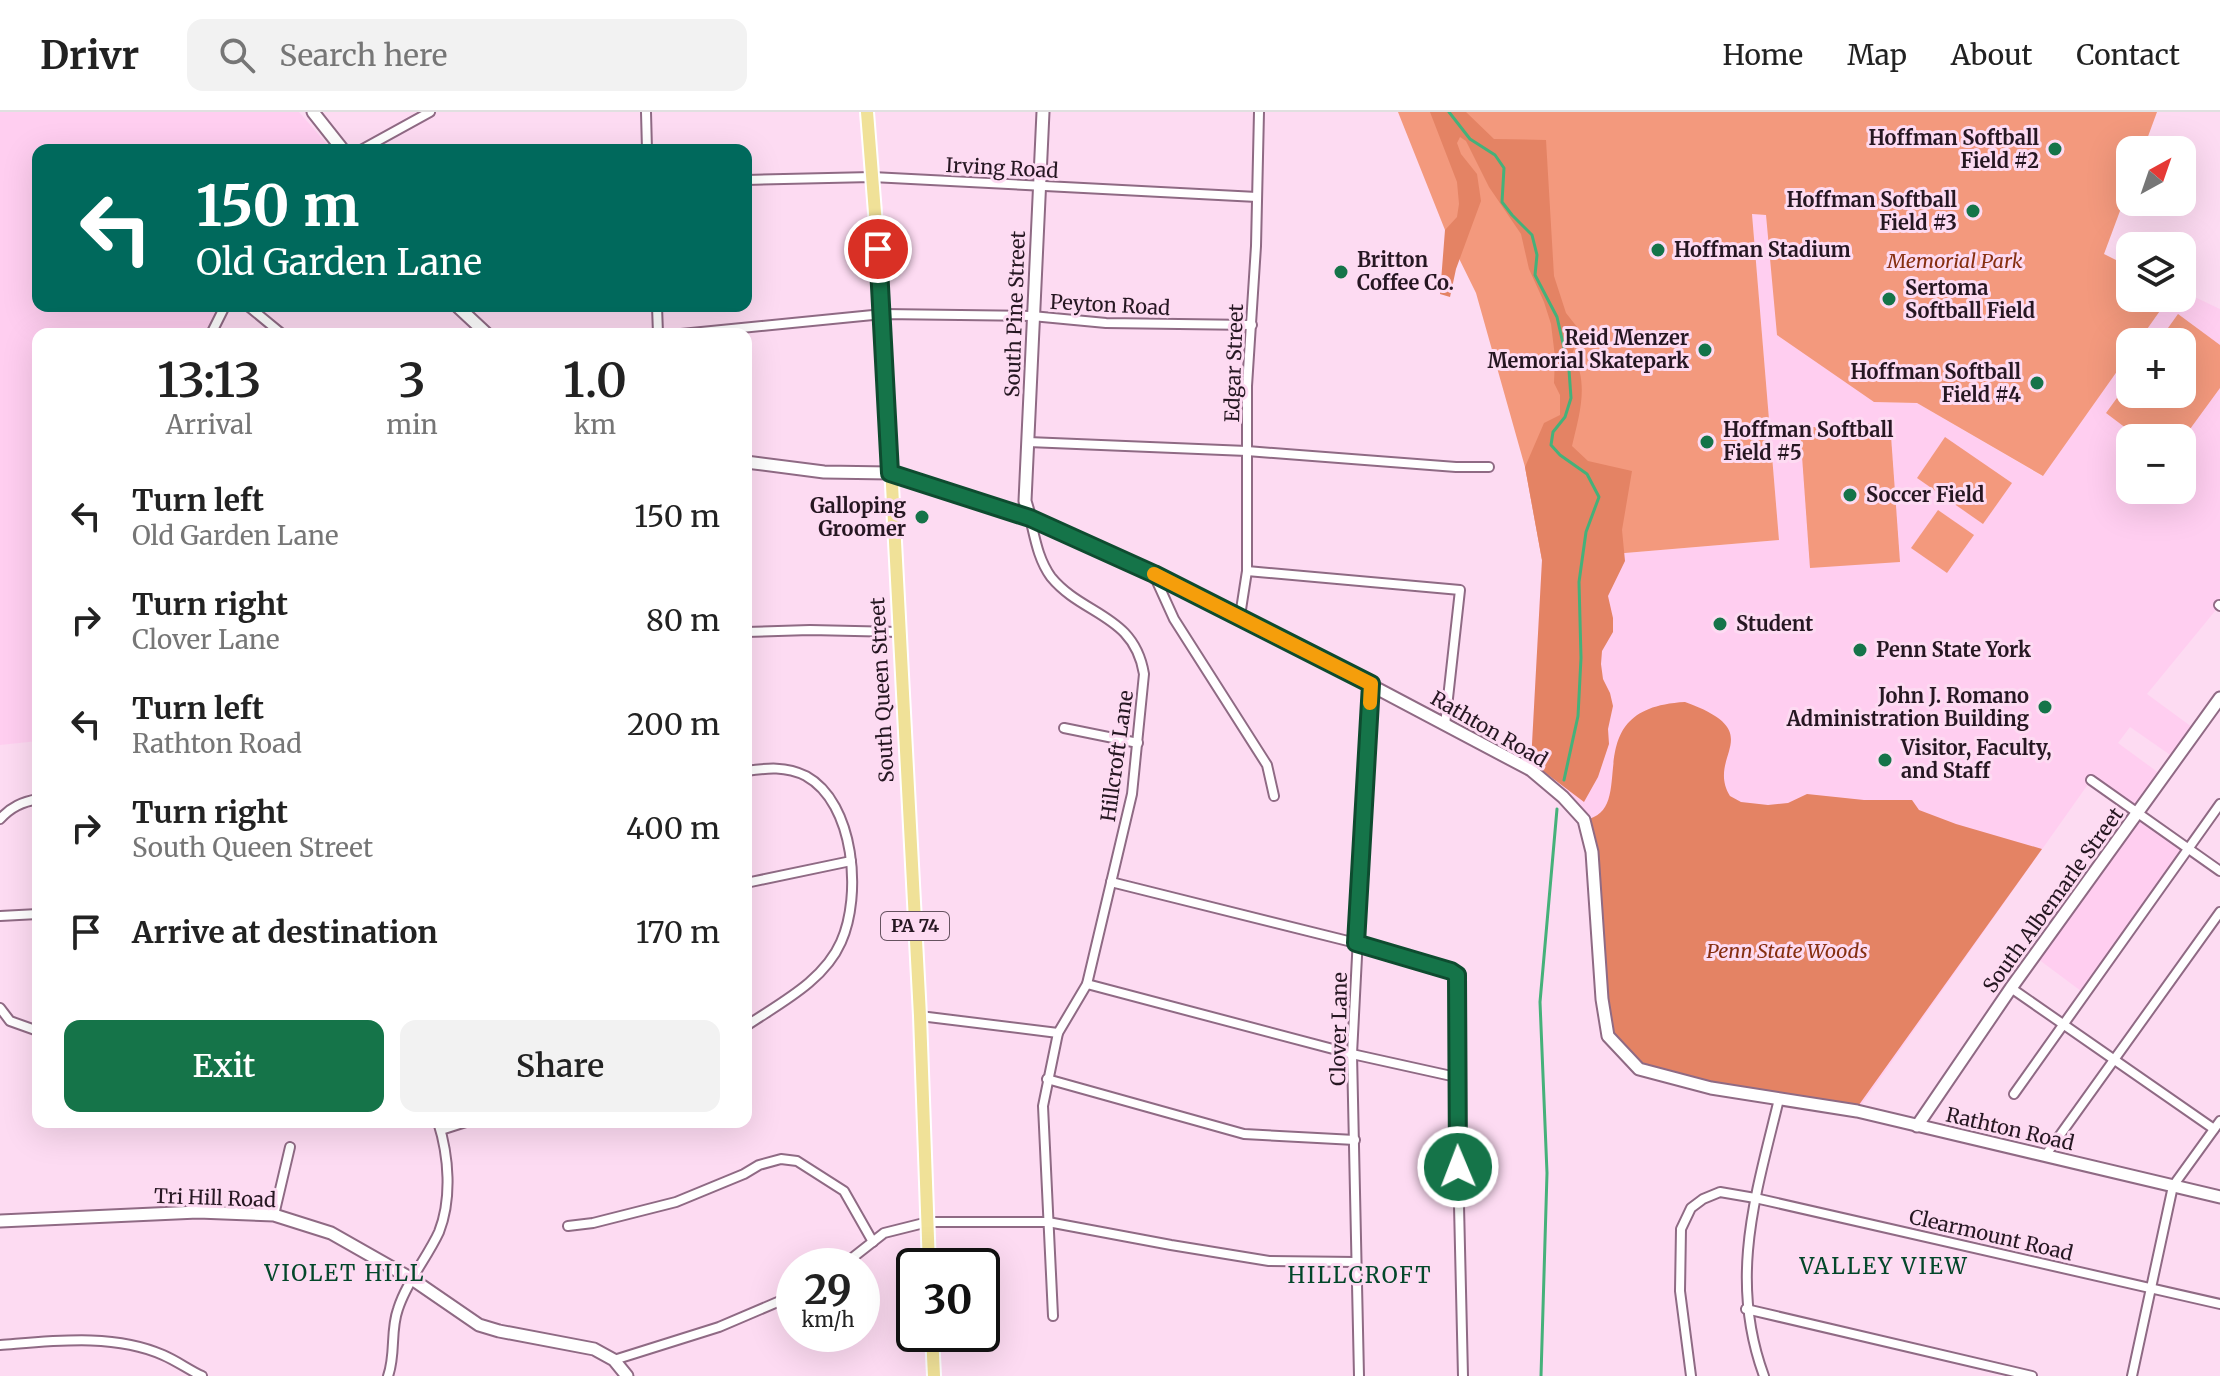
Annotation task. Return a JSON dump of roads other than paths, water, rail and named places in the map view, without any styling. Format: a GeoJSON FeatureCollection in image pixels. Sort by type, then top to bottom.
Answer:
{"type":"FeatureCollection","features":[{"type":"Feature","properties":{"kind":"main road","name":"South Queen Street"},"geometry":{"type":"LineString","coordinates":[[867,112],[883,314],[920,1016],[929,1248]]}},
{"type":"Feature","properties":{"kind":"main road"},"geometry":{"type":"LineString","coordinates":[[933,1352],[934,1376]]}},
{"type":"Feature","properties":{"kind":"street"},"geometry":{"type":"LineString","coordinates":[[313,112],[338,144]]}},
{"type":"Feature","properties":{"kind":"street"},"geometry":{"type":"LineString","coordinates":[[372,144],[430,112]]}},
{"type":"Feature","properties":{"kind":"street"},"geometry":{"type":"LineString","coordinates":[[646,112],[647,144]]}},
{"type":"Feature","properties":{"kind":"street","name":"South Pine Street"},"geometry":{"type":"LineString","coordinates":[[1030,518],[1025,501],[1043,112]]}},
{"type":"Feature","properties":{"kind":"street","name":"Edgar Street"},"geometry":{"type":"LineString","coordinates":[[1240,616],[1247,571],[1247,386],[1259,112]]}},
{"type":"Feature","properties":{"kind":"street","name":"Irving Road"},"geometry":{"type":"LineString","coordinates":[[752,180],[872,177],[1257,197]]}},
{"type":"Feature","properties":{"kind":"street"},"geometry":{"type":"LineString","coordinates":[[255,312],[275,328]]}},
{"type":"Feature","properties":{"kind":"street"},"geometry":{"type":"LineString","coordinates":[[463,312],[481,328]]}},
{"type":"Feature","properties":{"kind":"street","name":"Peyton Road"},"geometry":{"type":"LineString","coordinates":[[742,328],[883,314],[1032,316],[1106,323],[1252,325]]}},
{"type":"Feature","properties":{"kind":"street"},"geometry":{"type":"LineString","coordinates":[[1028,442],[1247,451],[1489,467]]}},
{"type":"Feature","properties":{"kind":"street","name":"Rathton Road"},"geometry":{"type":"LineString","coordinates":[[752,463],[824,472],[890,473],[1030,518],[1240,616],[1531,770],[1584,820],[1592,852],[1598,905],[1602,999],[1608,1036],[1639,1069],[1685,1083],[1857,1111],[2220,1197]]}},
{"type":"Feature","properties":{"kind":"street","name":"Hillcroft Lane"},"geometry":{"type":"LineString","coordinates":[[1030,518],[1039,556],[1052,578],[1116,622],[1132,639],[1141,656],[1144,674],[1132,794],[1087,984],[1058,1033],[1043,1106],[1053,1316]]}},
{"type":"Feature","properties":{"kind":"street"},"geometry":{"type":"LineString","coordinates":[[1247,571],[1460,590],[1445,725]]}},
{"type":"Feature","properties":{"kind":"street"},"geometry":{"type":"LineString","coordinates":[[1154,574],[1174,619],[1267,765],[1274,796]]}},
{"type":"Feature","properties":{"kind":"street"},"geometry":{"type":"LineString","coordinates":[[752,632],[899,632]]}},
{"type":"Feature","properties":{"kind":"street","name":"Clover Lane"},"geometry":{"type":"LineString","coordinates":[[1359,1376],[1352,1054],[1371,684]]}},
{"type":"Feature","properties":{"kind":"street","name":"South Albemarle Street"},"geometry":{"type":"LineString","coordinates":[[1917,1126],[2011,988],[2220,698]]}},
{"type":"Feature","properties":{"kind":"street"},"geometry":{"type":"LineString","coordinates":[[1064,728],[1138,743]]}},
{"type":"Feature","properties":{"kind":"street"},"geometry":{"type":"LineString","coordinates":[[752,771],[783,768],[807,776],[828,795],[841,819],[851,861],[853,903],[842,942],[814,979],[752,1022]]}},
{"type":"Feature","properties":{"kind":"street"},"geometry":{"type":"LineString","coordinates":[[2091,780],[2220,871]]}},
{"type":"Feature","properties":{"kind":"street"},"geometry":{"type":"LineString","coordinates":[[0,819],[8,810],[32,800]]}},
{"type":"Feature","properties":{"kind":"street"},"geometry":{"type":"LineString","coordinates":[[2014,1094],[2220,804]]}},
{"type":"Feature","properties":{"kind":"street"},"geometry":{"type":"LineString","coordinates":[[752,882],[851,861]]}},
{"type":"Feature","properties":{"kind":"street"},"geometry":{"type":"LineString","coordinates":[[1111,882],[1356,943],[1457,975],[1456,1077],[1463,1376]]}},
{"type":"Feature","properties":{"kind":"street"},"geometry":{"type":"LineString","coordinates":[[2045,1156],[2220,912]]}},
{"type":"Feature","properties":{"kind":"street"},"geometry":{"type":"LineString","coordinates":[[0,916],[32,914]]}},
{"type":"Feature","properties":{"kind":"street"},"geometry":{"type":"LineString","coordinates":[[1087,984],[1352,1054],[1456,1077]]}},
{"type":"Feature","properties":{"kind":"street"},"geometry":{"type":"LineString","coordinates":[[2011,988],[2214,1129]]}},
{"type":"Feature","properties":{"kind":"street"},"geometry":{"type":"LineString","coordinates":[[0,1008],[10,1021],[32,1030]]}},
{"type":"Feature","properties":{"kind":"street"},"geometry":{"type":"LineString","coordinates":[[920,1016],[1058,1033]]}},
{"type":"Feature","properties":{"kind":"street"},"geometry":{"type":"LineString","coordinates":[[1047,1079],[1244,1134],[1355,1140]]}},
{"type":"Feature","properties":{"kind":"street"},"geometry":{"type":"LineString","coordinates":[[1764,1376],[1746,1309],[1747,1240],[1779,1099]]}},
{"type":"Feature","properties":{"kind":"street"},"geometry":{"type":"LineString","coordinates":[[2132,1376],[2173,1186],[2220,1121]]}},
{"type":"Feature","properties":{"kind":"street"},"geometry":{"type":"LineString","coordinates":[[388,1376],[392,1365],[397,1310],[439,1231],[445,1204],[448,1171],[440,1128]]}},
{"type":"Feature","properties":{"kind":"street"},"geometry":{"type":"LineString","coordinates":[[274,1215],[290,1147]]}},
{"type":"Feature","properties":{"kind":"street"},"geometry":{"type":"LineString","coordinates":[[568,1226],[593,1223],[676,1202],[759,1165],[781,1159],[797,1161],[844,1191],[873,1242]]}},
{"type":"Feature","properties":{"kind":"street","name":"Clearmount Road"},"geometry":{"type":"LineString","coordinates":[[1691,1376],[1680,1291],[1681,1229],[1691,1208],[1720,1192],[2220,1304]]}},
{"type":"Feature","properties":{"kind":"street","name":"Tri Hill Road"},"geometry":{"type":"LineString","coordinates":[[0,1221],[198,1212],[274,1215],[331,1233],[412,1279],[479,1325],[508,1334],[594,1349],[614,1360]]}},
{"type":"Feature","properties":{"kind":"street"},"geometry":{"type":"LineString","coordinates":[[865,1248],[884,1233],[928,1222],[1048,1222],[1269,1261],[1356,1262]]}},
{"type":"Feature","properties":{"kind":"street"},"geometry":{"type":"LineString","coordinates":[[627,1376],[614,1360],[719,1327],[776,1303]]}},
{"type":"Feature","properties":{"kind":"street"},"geometry":{"type":"LineString","coordinates":[[1746,1309],[2032,1376]]}},
{"type":"Feature","properties":{"kind":"street"},"geometry":{"type":"LineString","coordinates":[[0,1345],[59,1340],[130,1344],[163,1355],[190,1374],[202,1376]]}},
{"type":"Feature","properties":{"kind":"waterway"},"geometry":{"type":"LineString","coordinates":[[1449,112],[1470,139],[1495,155],[1504,168],[1502,202],[1532,235],[1537,255],[1535,275],[1557,317],[1569,370],[1571,398],[1565,417],[1553,432],[1551,445],[1587,474],[1599,497],[1586,532],[1579,582],[1581,658],[1578,716],[1564,780]]}},
{"type":"Feature","properties":{"kind":"waterway"},"geometry":{"type":"LineString","coordinates":[[1541,1376],[1547,1173],[1540,1002],[1557,809]]}},
{"type":"Feature","properties":{"kind":"place","name":"Hoffman Softball Field #2"},"geometry":{"type":"Point","coordinates":[2055,149]}},
{"type":"Feature","properties":{"kind":"place","name":"Hoffman Softball Field #3"},"geometry":{"type":"Point","coordinates":[1973,211]}},
{"type":"Feature","properties":{"kind":"place","name":"Hoffman Stadium"},"geometry":{"type":"Point","coordinates":[1658,250]}},
{"type":"Feature","properties":{"kind":"place","name":"Britton Coffee Co."},"geometry":{"type":"Point","coordinates":[1341,272]}},
{"type":"Feature","properties":{"kind":"place","name":"Sertoma Softball Field"},"geometry":{"type":"Point","coordinates":[1889,299]}},
{"type":"Feature","properties":{"kind":"place","name":"Reid Menzer Memorial Skatepark"},"geometry":{"type":"Point","coordinates":[1705,350]}},
{"type":"Feature","properties":{"kind":"place","name":"Hoffman Softball Field #4"},"geometry":{"type":"Point","coordinates":[2037,383]}},
{"type":"Feature","properties":{"kind":"place","name":"Hoffman Softball Field #5"},"geometry":{"type":"Point","coordinates":[1707,442]}},
{"type":"Feature","properties":{"kind":"place","name":"Soccer Field"},"geometry":{"type":"Point","coordinates":[1850,495]}},
{"type":"Feature","properties":{"kind":"place","name":"Galloping Groomer"},"geometry":{"type":"Point","coordinates":[922,517]}},
{"type":"Feature","properties":{"kind":"place","name":"Student"},"geometry":{"type":"Point","coordinates":[1720,624]}},
{"type":"Feature","properties":{"kind":"place","name":"Penn State York"},"geometry":{"type":"Point","coordinates":[1860,650]}},
{"type":"Feature","properties":{"kind":"place","name":"John J. Romano Administration Building"},"geometry":{"type":"Point","coordinates":[2045,707]}},
{"type":"Feature","properties":{"kind":"place","name":"Visitor, Faculty, and Staff"},"geometry":{"type":"Point","coordinates":[1885,760]}},
{"type":"Feature","properties":{"kind":"district","name":"VALLEY VIEW"},"geometry":{"type":"Point","coordinates":[1884,1266]}},
{"type":"Feature","properties":{"kind":"district","name":"VIOLET HILL"},"geometry":{"type":"Point","coordinates":[345,1273]}},
{"type":"Feature","properties":{"kind":"district","name":"HILLCROFT"},"geometry":{"type":"Point","coordinates":[1360,1275]}},
{"type":"Feature","properties":{"kind":"park label","name":"Memorial Park"},"geometry":{"type":"Point","coordinates":[1955,261]}},
{"type":"Feature","properties":{"kind":"park label","name":"Penn State Woods"},"geometry":{"type":"Point","coordinates":[1787,951]}}]}
